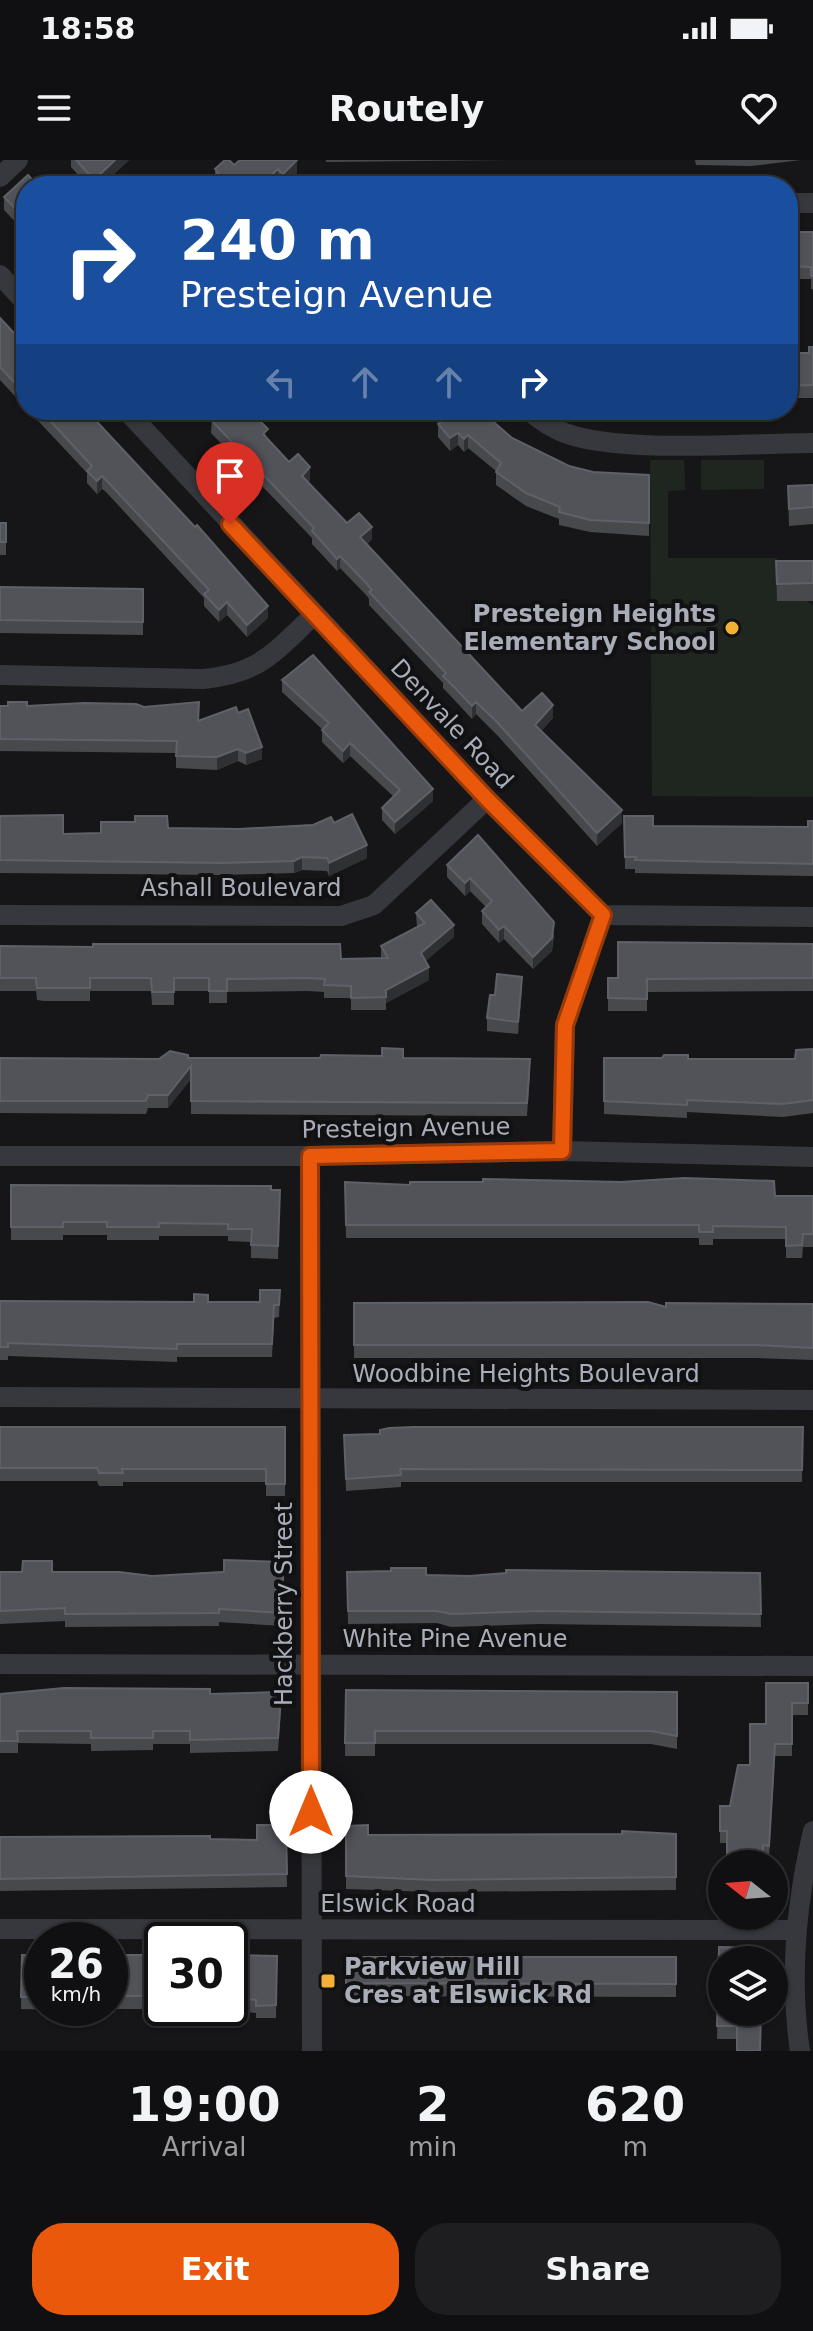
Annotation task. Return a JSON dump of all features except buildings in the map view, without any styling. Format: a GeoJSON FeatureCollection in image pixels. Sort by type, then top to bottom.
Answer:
{"type":"FeatureCollection","features":[{"type":"Feature","properties":{"kind":"street"},"geometry":{"type":"LineString","coordinates":[[0,177],[18,160]]}},
{"type":"Feature","properties":{"kind":"street"},"geometry":{"type":"LineString","coordinates":[[0,275],[16,292]]}},
{"type":"Feature","properties":{"kind":"street","name":"Denvale Road"},"geometry":{"type":"LineString","coordinates":[[135,420],[487,799],[603,915]]}},
{"type":"Feature","properties":{"kind":"street"},"geometry":{"type":"LineString","coordinates":[[540,420],[589,440],[813,443]]}},
{"type":"Feature","properties":{"kind":"street"},"geometry":{"type":"LineString","coordinates":[[0,675],[203,679],[235,676],[262,664],[314,615]]}},
{"type":"Feature","properties":{"kind":"street","name":"Ashall Boulevard"},"geometry":{"type":"LineString","coordinates":[[0,915],[341,916],[357,913],[374,905],[394,888],[487,799]]}},
{"type":"Feature","properties":{"kind":"street"},"geometry":{"type":"LineString","coordinates":[[562,1151],[565,1025],[603,915],[813,917]]}},
{"type":"Feature","properties":{"kind":"street","name":"Presteign Avenue"},"geometry":{"type":"LineString","coordinates":[[0,1156],[310,1156],[562,1151],[813,1157]]}},
{"type":"Feature","properties":{"kind":"street","name":"Hackberry Street"},"geometry":{"type":"LineString","coordinates":[[310,1156],[312,2051]]}},
{"type":"Feature","properties":{"kind":"street","name":"Woodbine Heights Boulevard"},"geometry":{"type":"LineString","coordinates":[[0,1397],[813,1400]]}},
{"type":"Feature","properties":{"kind":"street","name":"White Pine Avenue"},"geometry":{"type":"LineString","coordinates":[[0,1664],[813,1666]]}},
{"type":"Feature","properties":{"kind":"street"},"geometry":{"type":"LineString","coordinates":[[800,2051],[795,2005],[795,1930],[813,1831]]}},
{"type":"Feature","properties":{"kind":"street","name":"Elswick Road"},"geometry":{"type":"LineString","coordinates":[[0,1929],[795,1930]]}},
{"type":"Feature","properties":{"kind":"shaded area","name":"Presteign Heights Elementary School"},"geometry":{"type":"Polygon","coordinates":[[[650,460],[684,460],[685,490],[668,491],[668,558],[777,558],[776,579],[813,605],[813,797],[652,796],[650,460]]]}},
{"type":"Feature","properties":{"kind":"shaded area"},"geometry":{"type":"Polygon","coordinates":[[[701,460],[764,460],[764,489],[701,490],[701,460]]]}},
{"type":"Feature","properties":{"kind":"place","name":"Presteign Heights Elementary School"},"geometry":{"type":"Point","coordinates":[732,628]}},
{"type":"Feature","properties":{"kind":"place","name":"Parkview Hill Cres at Elswick Rd"},"geometry":{"type":"Point","coordinates":[328,1981]}},
{"type":"Feature","properties":{"kind":"route"},"geometry":{"type":"LineString","coordinates":[[230,524],[487,799],[603,915],[565,1025],[562,1151],[310,1156],[311,1812]]}}]}
